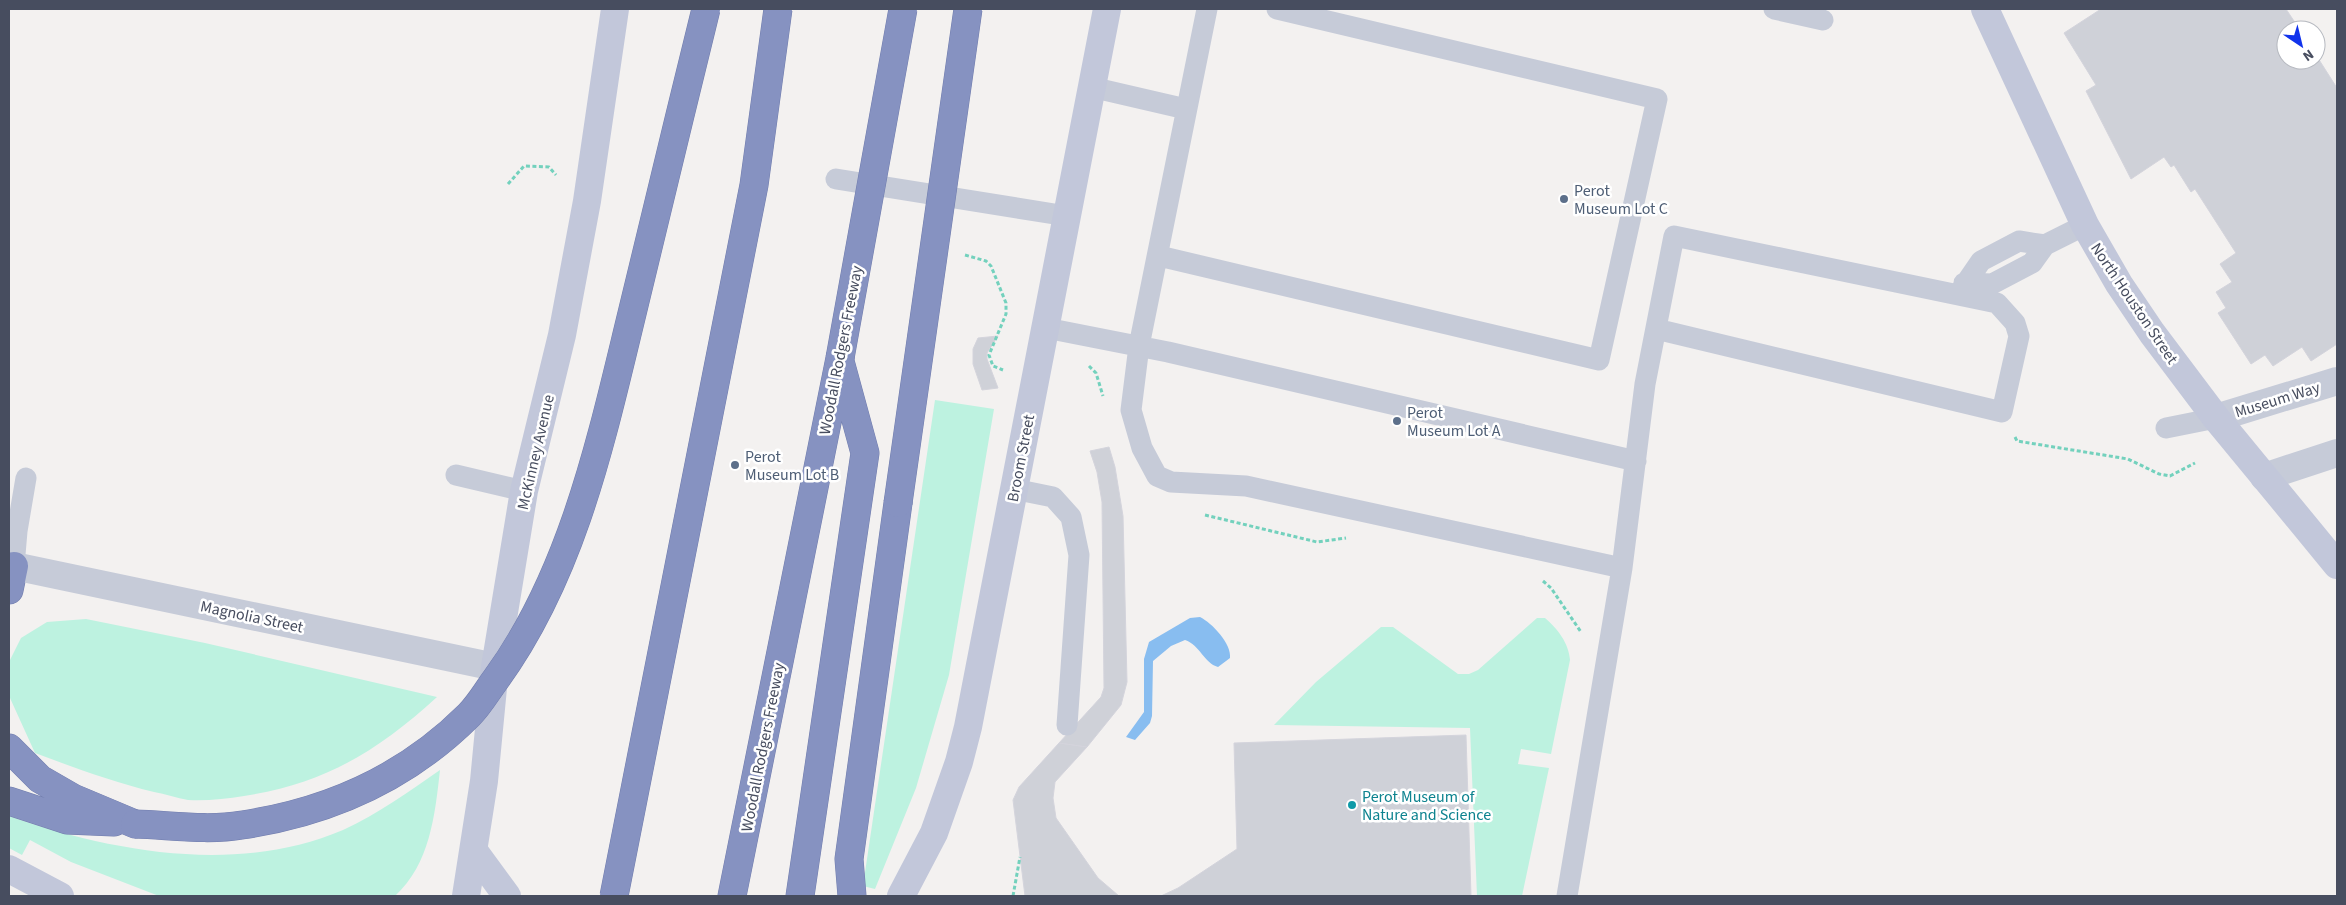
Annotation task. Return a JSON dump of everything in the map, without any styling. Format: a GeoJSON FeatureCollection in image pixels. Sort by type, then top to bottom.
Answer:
{"type":"FeatureCollection","features":[{"type":"Feature","properties":{"kind":"highway"},"geometry":{"type":"LineString","coordinates":[[9,801],[67,820],[135,824],[239,826],[290,815],[346,797],[386,780],[426,754],[471,713],[506,665],[534,618],[565,549],[592,471],[706,9]]}},
{"type":"Feature","properties":{"kind":"highway"},"geometry":{"type":"LineString","coordinates":[[614,896],[754,184],[778,9]]}},
{"type":"Feature","properties":{"kind":"highway","name":"Woodall Rodgers Freeway"},"geometry":{"type":"LineString","coordinates":[[732,896],[840,358],[903,9]]}},
{"type":"Feature","properties":{"kind":"highway"},"geometry":{"type":"LineString","coordinates":[[852,896],[849,859],[968,9]]}},
{"type":"Feature","properties":{"kind":"highway"},"geometry":{"type":"LineString","coordinates":[[800,896],[865,453],[840,358]]}},
{"type":"Feature","properties":{"kind":"highway"},"geometry":{"type":"LineString","coordinates":[[9,748],[40,779],[73,798],[135,824]]}},
{"type":"Feature","properties":{"kind":"main road","name":"McKinney Avenue"},"geometry":{"type":"LineString","coordinates":[[462,891],[474,851],[496,667],[524,491],[562,335],[587,201],[615,9]]}},
{"type":"Feature","properties":{"kind":"main road"},"geometry":{"type":"LineString","coordinates":[[1086,9],[1098,52]]}},
{"type":"Feature","properties":{"kind":"main road","name":"Broom Street"},"geometry":{"type":"LineString","coordinates":[[901,896],[934,833],[959,762],[1046,328],[1107,9]]}},
{"type":"Feature","properties":{"kind":"main road","name":"North Houston Street"},"geometry":{"type":"LineString","coordinates":[[1985,9],[2085,225],[2119,284],[2152,334],[2216,418],[2337,565]]}},
{"type":"Feature","properties":{"kind":"main road"},"geometry":{"type":"LineString","coordinates":[[474,851],[507,896]]}},
{"type":"Feature","properties":{"kind":"main road"},"geometry":{"type":"LineString","coordinates":[[9,869],[60,896]]}},
{"type":"Feature","properties":{"kind":"street","name":"Museum Way"},"geometry":{"type":"LineString","coordinates":[[2216,418],[2337,381]]}},
{"type":"Feature","properties":{"kind":"street"},"geometry":{"type":"LineString","coordinates":[[2264,477],[2337,453]]}},
{"type":"Feature","properties":{"kind":"street","name":"Magnolia Street"},"geometry":{"type":"LineString","coordinates":[[11,574],[496,667]]}},
{"type":"Feature","properties":{"kind":"lane"},"geometry":{"type":"LineString","coordinates":[[1207,9],[1140,346],[1131,410],[1142,448],[1157,476],[1171,482],[1246,486],[1622,568]]}},
{"type":"Feature","properties":{"kind":"lane"},"geometry":{"type":"LineString","coordinates":[[1159,256],[1599,360],[1657,100],[1277,9]]}},
{"type":"Feature","properties":{"kind":"lane"},"geometry":{"type":"LineString","coordinates":[[1774,9],[1823,20]]}},
{"type":"Feature","properties":{"kind":"lane"},"geometry":{"type":"LineString","coordinates":[[1092,87],[1186,110]]}},
{"type":"Feature","properties":{"kind":"lane"},"geometry":{"type":"LineString","coordinates":[[836,180],[1067,216]]}},
{"type":"Feature","properties":{"kind":"lane"},"geometry":{"type":"LineString","coordinates":[[1961,290],[1992,284],[2032,263],[2045,245],[2085,225]]}},
{"type":"Feature","properties":{"kind":"lane"},"geometry":{"type":"LineString","coordinates":[[1567,896],[1622,568],[1645,384],[1674,236],[1961,290],[1997,303],[2015,323],[2019,336],[2002,412],[1656,329]]}},
{"type":"Feature","properties":{"kind":"lane"},"geometry":{"type":"LineString","coordinates":[[1046,328],[1140,346],[1636,461]]}},
{"type":"Feature","properties":{"kind":"lane"},"geometry":{"type":"LineString","coordinates":[[2166,428],[2216,418]]}},
{"type":"Feature","properties":{"kind":"lane"},"geometry":{"type":"LineString","coordinates":[[456,475],[524,491]]}},
{"type":"Feature","properties":{"kind":"lane"},"geometry":{"type":"LineString","coordinates":[[11,574],[26,478]]}},
{"type":"Feature","properties":{"kind":"lane"},"geometry":{"type":"LineString","coordinates":[[1014,489],[1053,497],[1071,518],[1079,555],[1067,725]]}},
{"type":"Feature","properties":{"kind":"path"},"geometry":{"type":"LineString","coordinates":[[508,184],[524,166],[549,167],[556,175]]}},
{"type":"Feature","properties":{"kind":"path"},"geometry":{"type":"LineString","coordinates":[[958,253],[986,261],[992,266],[1006,303],[1006,314],[989,355],[994,366],[1003,370]]}},
{"type":"Feature","properties":{"kind":"path"},"geometry":{"type":"LineString","coordinates":[[1082,365],[1090,366],[1096,373],[1104,399]]}},
{"type":"Feature","properties":{"kind":"path"},"geometry":{"type":"LineString","coordinates":[[2002,412],[2017,441],[2128,459],[2159,474],[2170,476],[2195,463]]}},
{"type":"Feature","properties":{"kind":"path"},"geometry":{"type":"LineString","coordinates":[[1013,896],[1020,857]]}},
{"type":"Feature","properties":{"kind":"green space"},"geometry":{"type":"Polygon","coordinates":[[[935,400],[994,409],[949,675],[916,788],[875,889],[863,886],[935,400]]]}},
{"type":"Feature","properties":{"kind":"green space"},"geometry":{"type":"Polygon","coordinates":[[[1537,618],[1545,618],[1558,631],[1565,642],[1570,660],[1551,754],[1521,749],[1518,764],[1549,768],[1522,896],[1477,896],[1470,728],[1274,725],[1316,682],[1381,627],[1393,627],[1458,674],[1469,674],[1478,670],[1537,618]]]}},
{"type":"Feature","properties":{"kind":"green space"},"geometry":{"type":"Polygon","coordinates":[[[86,619],[205,643],[437,697],[393,734],[371,749],[325,774],[273,791],[223,799],[188,800],[109,779],[35,753],[10,698],[9,662],[21,638],[47,622],[86,619]]]}},
{"type":"Feature","properties":{"kind":"green space"},"geometry":{"type":"Polygon","coordinates":[[[440,770],[429,838],[416,869],[395,896],[159,896],[71,862],[30,840],[22,855],[9,848],[9,816],[90,840],[132,848],[218,855],[261,852],[302,844],[343,830],[381,810],[440,770]]]}},
{"type":"Feature","properties":{"kind":"water"},"geometry":{"type":"Polygon","coordinates":[[[1200,617],[1210,624],[1225,640],[1230,652],[1230,658],[1218,667],[1209,662],[1190,642],[1185,640],[1171,646],[1153,661],[1152,716],[1150,723],[1135,740],[1126,737],[1144,712],[1144,659],[1149,642],[1190,618],[1200,617]]]}},
{"type":"Feature","properties":{"kind":"building"},"geometry":{"type":"Polygon","coordinates":[[[2101,9],[2286,9],[2293,20],[2276,20],[2276,70],[2326,70],[2337,88],[2337,344],[2311,361],[2302,347],[2273,366],[2265,355],[2251,364],[2218,313],[2226,308],[2216,292],[2232,282],[2220,264],[2236,253],[2195,189],[2191,192],[2174,165],[2171,167],[2164,157],[2131,179],[2086,91],[2096,85],[2064,33],[2101,9]]]}},
{"type":"Feature","properties":{"kind":"building"},"geometry":{"type":"Polygon","coordinates":[[[998,336],[987,353],[987,359],[998,388],[982,390],[973,364],[973,349],[978,338],[998,336]]]}},
{"type":"Feature","properties":{"kind":"building"},"geometry":{"type":"Polygon","coordinates":[[[1109,447],[1115,467],[1123,516],[1127,682],[1121,705],[1087,747],[1059,743],[1101,697],[1104,688],[1102,502],[1097,472],[1090,451],[1109,447]]]}},
{"type":"Feature","properties":{"kind":"building","name":"Perot Museum of Nature and Science"},"geometry":{"type":"Polygon","coordinates":[[[1466,735],[1471,896],[1161,896],[1178,888],[1237,849],[1234,743],[1466,735]]]}},
{"type":"Feature","properties":{"kind":"building"},"geometry":{"type":"Polygon","coordinates":[[[1059,743],[1087,747],[1055,782],[1053,798],[1056,818],[1098,878],[1119,896],[1025,896],[1013,800],[1019,787],[1059,743]]]}},
{"type":"Feature","properties":{"kind":"place","name":"Perot Museum Lot C"},"geometry":{"type":"Point","coordinates":[1564,199]}},
{"type":"Feature","properties":{"kind":"place","name":"Perot Museum Lot A"},"geometry":{"type":"Point","coordinates":[1397,421]}},
{"type":"Feature","properties":{"kind":"place","name":"Perot Museum Lot B"},"geometry":{"type":"Point","coordinates":[735,465]}},
{"type":"Feature","properties":{"kind":"place","name":"Perot Museum of Nature and Science"},"geometry":{"type":"Point","coordinates":[1352,805]}}]}
